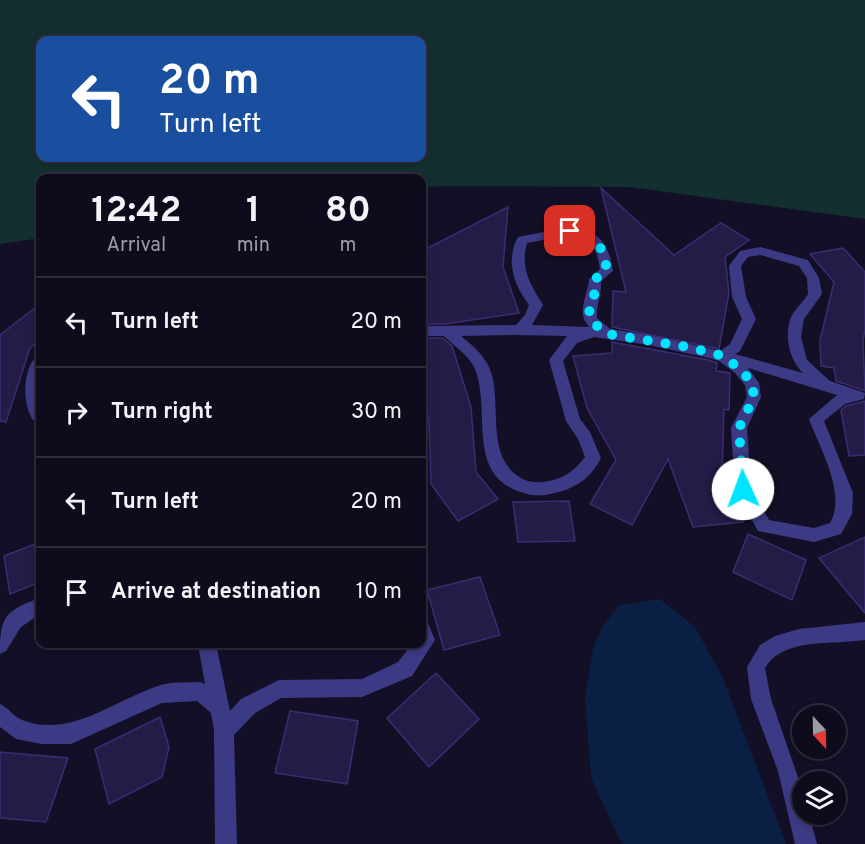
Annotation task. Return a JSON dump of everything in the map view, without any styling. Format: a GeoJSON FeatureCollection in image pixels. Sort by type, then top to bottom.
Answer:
{"type":"FeatureCollection","features":[{"type":"Feature","properties":{"kind":"lane"},"geometry":{"type":"LineString","coordinates":[[519,331],[531,317],[536,305],[520,280],[516,263],[522,240],[570,231],[596,240],[603,249],[607,271],[595,279],[595,293],[589,304],[590,320],[607,334]]}},
{"type":"Feature","properties":{"kind":"lane"},"geometry":{"type":"LineString","coordinates":[[723,356],[735,347],[749,320],[739,297],[735,266],[744,254],[760,251],[778,255],[804,263],[813,278],[815,294],[807,308],[798,317],[794,337],[801,363],[826,386]]}},
{"type":"Feature","properties":{"kind":"lane"},"geometry":{"type":"LineString","coordinates":[[426,331],[559,329],[607,334],[688,347],[862,396]]}},
{"type":"Feature","properties":{"kind":"lane"},"geometry":{"type":"LineString","coordinates":[[447,332],[481,365],[488,384],[489,434],[494,459],[507,480],[535,490],[560,486],[583,475],[593,458],[585,436],[573,421],[555,360],[572,339],[588,332]]}},
{"type":"Feature","properties":{"kind":"lane"},"geometry":{"type":"LineString","coordinates":[[723,356],[740,369],[752,383],[754,397],[739,428],[743,489],[764,526],[814,535],[834,529],[844,514],[845,493],[816,419],[841,399],[862,396]]}},
{"type":"Feature","properties":{"kind":"lane"},"geometry":{"type":"LineString","coordinates":[[36,370],[33,378],[32,398],[36,411]]}},
{"type":"Feature","properties":{"kind":"lane"},"geometry":{"type":"LineString","coordinates":[[0,645],[9,624],[28,610],[36,607]]}},
{"type":"Feature","properties":{"kind":"lane"},"geometry":{"type":"LineString","coordinates":[[806,844],[788,771],[761,699],[756,667],[766,651],[788,639],[845,635],[865,631]]}},
{"type":"Feature","properties":{"kind":"lane"},"geometry":{"type":"LineString","coordinates":[[208,648],[224,731],[226,844]]}},
{"type":"Feature","properties":{"kind":"lane"},"geometry":{"type":"LineString","coordinates":[[224,731],[248,706],[279,689],[362,688],[405,669],[420,648]]}},
{"type":"Feature","properties":{"kind":"lane"},"geometry":{"type":"LineString","coordinates":[[0,714],[16,729],[42,734],[71,734],[160,694],[200,691],[219,707]]}},
{"type":"Feature","properties":{"kind":"green space"},"geometry":{"type":"Polygon","coordinates":[[[0,0],[865,0],[865,219],[629,187],[426,188],[426,174],[36,174],[36,239],[0,244],[0,0]]]}},
{"type":"Feature","properties":{"kind":"water"},"geometry":{"type":"Polygon","coordinates":[[[660,599],[695,627],[723,678],[786,844],[623,844],[619,838],[591,778],[585,697],[593,648],[603,625],[620,605],[660,599]]]}},
{"type":"Feature","properties":{"kind":"building"},"geometry":{"type":"Polygon","coordinates":[[[601,188],[674,255],[721,223],[749,240],[725,257],[729,293],[719,349],[612,327],[613,291],[626,292],[601,188]]]}},
{"type":"Feature","properties":{"kind":"building"},"geometry":{"type":"Polygon","coordinates":[[[508,207],[503,267],[519,313],[445,324],[426,324],[426,249],[508,207]]]}},
{"type":"Feature","properties":{"kind":"building"},"geometry":{"type":"Polygon","coordinates":[[[843,248],[865,272],[863,341],[865,391],[836,381],[834,368],[821,366],[820,340],[834,282],[810,254],[843,248]]]}},
{"type":"Feature","properties":{"kind":"building"},"geometry":{"type":"Polygon","coordinates":[[[36,307],[36,343],[30,348],[6,422],[0,421],[0,335],[36,307]]]}},
{"type":"Feature","properties":{"kind":"building"},"geometry":{"type":"Polygon","coordinates":[[[426,338],[443,338],[452,346],[471,407],[476,472],[498,499],[458,521],[431,484],[429,420],[426,408],[426,338]]]}},
{"type":"Feature","properties":{"kind":"building"},"geometry":{"type":"Polygon","coordinates":[[[612,342],[708,360],[717,363],[716,371],[730,373],[729,410],[724,409],[722,471],[743,522],[693,527],[668,459],[632,525],[590,504],[616,460],[587,408],[573,356],[612,353],[612,342]]]}},
{"type":"Feature","properties":{"kind":"building"},"geometry":{"type":"Polygon","coordinates":[[[865,401],[865,455],[849,456],[841,410],[846,406],[865,401]]]}},
{"type":"Feature","properties":{"kind":"building"},"geometry":{"type":"Polygon","coordinates":[[[569,501],[575,541],[518,542],[513,502],[569,501]]]}},
{"type":"Feature","properties":{"kind":"building"},"geometry":{"type":"Polygon","coordinates":[[[748,534],[806,560],[792,600],[733,572],[748,534]]]}},
{"type":"Feature","properties":{"kind":"building"},"geometry":{"type":"Polygon","coordinates":[[[865,537],[865,613],[819,558],[865,537]]]}},
{"type":"Feature","properties":{"kind":"building"},"geometry":{"type":"Polygon","coordinates":[[[36,544],[36,584],[10,594],[4,556],[36,544]]]}},
{"type":"Feature","properties":{"kind":"building"},"geometry":{"type":"Polygon","coordinates":[[[480,577],[500,635],[444,650],[427,590],[480,577]]]}},
{"type":"Feature","properties":{"kind":"building"},"geometry":{"type":"Polygon","coordinates":[[[436,673],[479,719],[429,767],[387,718],[436,673]]]}},
{"type":"Feature","properties":{"kind":"building"},"geometry":{"type":"Polygon","coordinates":[[[290,711],[358,721],[347,784],[275,773],[290,711]]]}},
{"type":"Feature","properties":{"kind":"building"},"geometry":{"type":"Polygon","coordinates":[[[160,717],[169,747],[162,777],[109,804],[95,749],[160,717]]]}},
{"type":"Feature","properties":{"kind":"building"},"geometry":{"type":"Polygon","coordinates":[[[0,752],[68,758],[46,822],[0,818],[0,752]]]}},
{"type":"Feature","properties":{"kind":"route"},"geometry":{"type":"LineString","coordinates":[[570,231],[596,240],[603,249],[607,271],[595,279],[595,293],[589,304],[590,320],[607,334],[688,347],[723,356],[740,369],[752,383],[754,397],[739,428],[743,489]]}}]}
